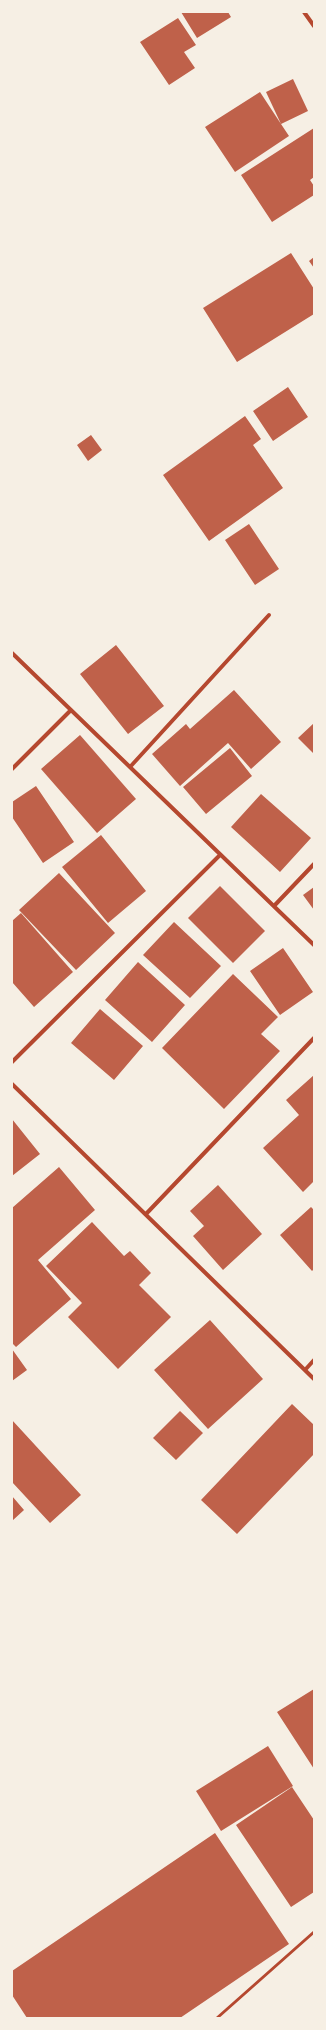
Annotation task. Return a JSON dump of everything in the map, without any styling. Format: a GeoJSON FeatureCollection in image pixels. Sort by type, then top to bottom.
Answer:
{"type":"FeatureCollection","features":[{"type":"Feature","properties":{"kind":"street"},"geometry":{"type":"LineString","coordinates":[[304,12],[314,26]]}},
{"type":"Feature","properties":{"kind":"street"},"geometry":{"type":"LineString","coordinates":[[130,767],[269,615]]}},
{"type":"Feature","properties":{"kind":"street"},"geometry":{"type":"LineString","coordinates":[[12,653],[314,945]]}},
{"type":"Feature","properties":{"kind":"street"},"geometry":{"type":"LineString","coordinates":[[12,770],[71,710]]}},
{"type":"Feature","properties":{"kind":"street"},"geometry":{"type":"LineString","coordinates":[[12,1062],[220,855]]}},
{"type":"Feature","properties":{"kind":"street"},"geometry":{"type":"LineString","coordinates":[[274,906],[314,864]]}},
{"type":"Feature","properties":{"kind":"street"},"geometry":{"type":"LineString","coordinates":[[146,1214],[314,1038]]}},
{"type":"Feature","properties":{"kind":"street"},"geometry":{"type":"LineString","coordinates":[[12,1084],[314,1379]]}},
{"type":"Feature","properties":{"kind":"street"},"geometry":{"type":"LineString","coordinates":[[305,1370],[314,1360]]}},
{"type":"Feature","properties":{"kind":"lane"},"geometry":{"type":"LineString","coordinates":[[217,2018],[314,1932]]}},
{"type":"Feature","properties":{"kind":"building"},"geometry":{"type":"Polygon","coordinates":[[[181,12],[228,12],[231,17],[197,38],[181,12]]]}},
{"type":"Feature","properties":{"kind":"building"},"geometry":{"type":"Polygon","coordinates":[[[178,18],[196,45],[184,52],[195,68],[169,85],[140,42],[178,18]]]}},
{"type":"Feature","properties":{"kind":"building"},"geometry":{"type":"Polygon","coordinates":[[[293,79],[308,111],[281,124],[266,92],[293,79]]]}},
{"type":"Feature","properties":{"kind":"building"},"geometry":{"type":"Polygon","coordinates":[[[260,92],[289,136],[235,172],[205,127],[260,92]]]}},
{"type":"Feature","properties":{"kind":"building"},"geometry":{"type":"Polygon","coordinates":[[[314,128],[314,177],[310,180],[314,186],[314,195],[272,222],[241,175],[314,128]]]}},
{"type":"Feature","properties":{"kind":"building"},"geometry":{"type":"Polygon","coordinates":[[[291,253],[314,289],[314,314],[237,362],[203,308],[291,253]]]}},
{"type":"Feature","properties":{"kind":"building"},"geometry":{"type":"Polygon","coordinates":[[[314,257],[314,268],[309,261],[314,257]]]}},
{"type":"Feature","properties":{"kind":"building"},"geometry":{"type":"Polygon","coordinates":[[[288,387],[308,417],[273,441],[253,411],[288,387]]]}},
{"type":"Feature","properties":{"kind":"building"},"geometry":{"type":"Polygon","coordinates":[[[245,416],[261,439],[253,445],[283,488],[209,541],[163,475],[245,416]]]}},
{"type":"Feature","properties":{"kind":"building"},"geometry":{"type":"Polygon","coordinates":[[[91,435],[102,450],[88,461],[77,445],[91,435]]]}},
{"type":"Feature","properties":{"kind":"building"},"geometry":{"type":"Polygon","coordinates":[[[249,524],[279,569],[255,585],[225,540],[249,524]]]}},
{"type":"Feature","properties":{"kind":"building"},"geometry":{"type":"Polygon","coordinates":[[[116,645],[164,706],[128,734],[80,674],[116,645]]]}},
{"type":"Feature","properties":{"kind":"building"},"geometry":{"type":"Polygon","coordinates":[[[234,690],[281,742],[251,769],[228,743],[180,786],[152,754],[186,724],[190,729],[234,690]]]}},
{"type":"Feature","properties":{"kind":"building"},"geometry":{"type":"Polygon","coordinates":[[[314,723],[314,754],[298,738],[314,723]]]}},
{"type":"Feature","properties":{"kind":"building"},"geometry":{"type":"Polygon","coordinates":[[[80,735],[136,799],[97,833],[41,769],[80,735]]]}},
{"type":"Feature","properties":{"kind":"building"},"geometry":{"type":"Polygon","coordinates":[[[230,748],[252,776],[206,814],[183,787],[230,748]]]}},
{"type":"Feature","properties":{"kind":"building"},"geometry":{"type":"Polygon","coordinates":[[[36,786],[74,842],[43,863],[12,817],[12,802],[36,786]]]}},
{"type":"Feature","properties":{"kind":"building"},"geometry":{"type":"Polygon","coordinates":[[[261,794],[311,838],[280,872],[231,827],[261,794]]]}},
{"type":"Feature","properties":{"kind":"building"},"geometry":{"type":"Polygon","coordinates":[[[101,835],[146,891],[108,923],[62,867],[101,835]]]}},
{"type":"Feature","properties":{"kind":"building"},"geometry":{"type":"Polygon","coordinates":[[[59,873],[115,933],[76,970],[19,910],[59,873]]]}},
{"type":"Feature","properties":{"kind":"building"},"geometry":{"type":"Polygon","coordinates":[[[220,886],[265,931],[233,963],[188,918],[220,886]]]}},
{"type":"Feature","properties":{"kind":"building"},"geometry":{"type":"Polygon","coordinates":[[[314,887],[314,910],[303,895],[314,887]]]}},
{"type":"Feature","properties":{"kind":"building"},"geometry":{"type":"Polygon","coordinates":[[[21,913],[73,972],[34,1007],[12,982],[12,921],[21,913]]]}},
{"type":"Feature","properties":{"kind":"building"},"geometry":{"type":"Polygon","coordinates":[[[174,922],[221,966],[190,998],[143,955],[174,922]]]}},
{"type":"Feature","properties":{"kind":"building"},"geometry":{"type":"Polygon","coordinates":[[[283,948],[313,992],[280,1015],[250,971],[283,948]]]}},
{"type":"Feature","properties":{"kind":"building"},"geometry":{"type":"Polygon","coordinates":[[[138,962],[185,1005],[152,1042],[105,1000],[138,962]]]}},
{"type":"Feature","properties":{"kind":"building"},"geometry":{"type":"Polygon","coordinates":[[[233,974],[278,1017],[261,1034],[280,1051],[224,1109],[162,1048],[233,974]]]}},
{"type":"Feature","properties":{"kind":"building"},"geometry":{"type":"Polygon","coordinates":[[[100,1009],[143,1046],[114,1080],[71,1043],[100,1009]]]}},
{"type":"Feature","properties":{"kind":"building"},"geometry":{"type":"Polygon","coordinates":[[[314,1075],[314,1181],[303,1192],[263,1148],[299,1115],[286,1100],[314,1075]]]}},
{"type":"Feature","properties":{"kind":"building"},"geometry":{"type":"Polygon","coordinates":[[[12,1119],[40,1154],[12,1176],[12,1119]]]}},
{"type":"Feature","properties":{"kind":"building"},"geometry":{"type":"Polygon","coordinates":[[[59,1167],[95,1210],[38,1260],[71,1299],[16,1347],[12,1343],[12,1208],[59,1167]]]}},
{"type":"Feature","properties":{"kind":"building"},"geometry":{"type":"Polygon","coordinates":[[[218,1185],[262,1234],[223,1270],[193,1236],[204,1226],[190,1211],[218,1185]]]}},
{"type":"Feature","properties":{"kind":"building"},"geometry":{"type":"Polygon","coordinates":[[[311,1207],[314,1210],[314,1269],[312,1271],[280,1235],[311,1207]]]}},
{"type":"Feature","properties":{"kind":"building"},"geometry":{"type":"Polygon","coordinates":[[[92,1222],[124,1256],[130,1251],[151,1273],[139,1285],[171,1317],[118,1369],[68,1317],[82,1303],[46,1266],[92,1222]]]}},
{"type":"Feature","properties":{"kind":"building"},"geometry":{"type":"Polygon","coordinates":[[[210,1320],[263,1379],[208,1429],[154,1370],[210,1320]]]}},
{"type":"Feature","properties":{"kind":"building"},"geometry":{"type":"Polygon","coordinates":[[[12,1349],[27,1370],[12,1381],[12,1349]]]}},
{"type":"Feature","properties":{"kind":"building"},"geometry":{"type":"Polygon","coordinates":[[[292,1404],[314,1425],[314,1454],[237,1534],[201,1500],[292,1404]]]}},
{"type":"Feature","properties":{"kind":"building"},"geometry":{"type":"Polygon","coordinates":[[[180,1411],[203,1433],[176,1460],[153,1438],[180,1411]]]}},
{"type":"Feature","properties":{"kind":"building"},"geometry":{"type":"Polygon","coordinates":[[[12,1420],[81,1495],[50,1523],[12,1482],[12,1420]]]}},
{"type":"Feature","properties":{"kind":"building"},"geometry":{"type":"Polygon","coordinates":[[[12,1496],[24,1510],[12,1521],[12,1496]]]}},
{"type":"Feature","properties":{"kind":"building"},"geometry":{"type":"Polygon","coordinates":[[[314,1689],[314,1769],[277,1712],[314,1689]]]}},
{"type":"Feature","properties":{"kind":"building"},"geometry":{"type":"Polygon","coordinates":[[[268,1746],[293,1786],[221,1831],[196,1791],[268,1746]]]}},
{"type":"Feature","properties":{"kind":"building"},"geometry":{"type":"Polygon","coordinates":[[[292,1787],[314,1820],[314,1892],[291,1907],[236,1825],[292,1787]]]}},
{"type":"Feature","properties":{"kind":"building"},"geometry":{"type":"Polygon","coordinates":[[[215,1833],[289,1944],[180,2018],[27,2018],[12,1995],[12,1971],[215,1833]]]}}]}
